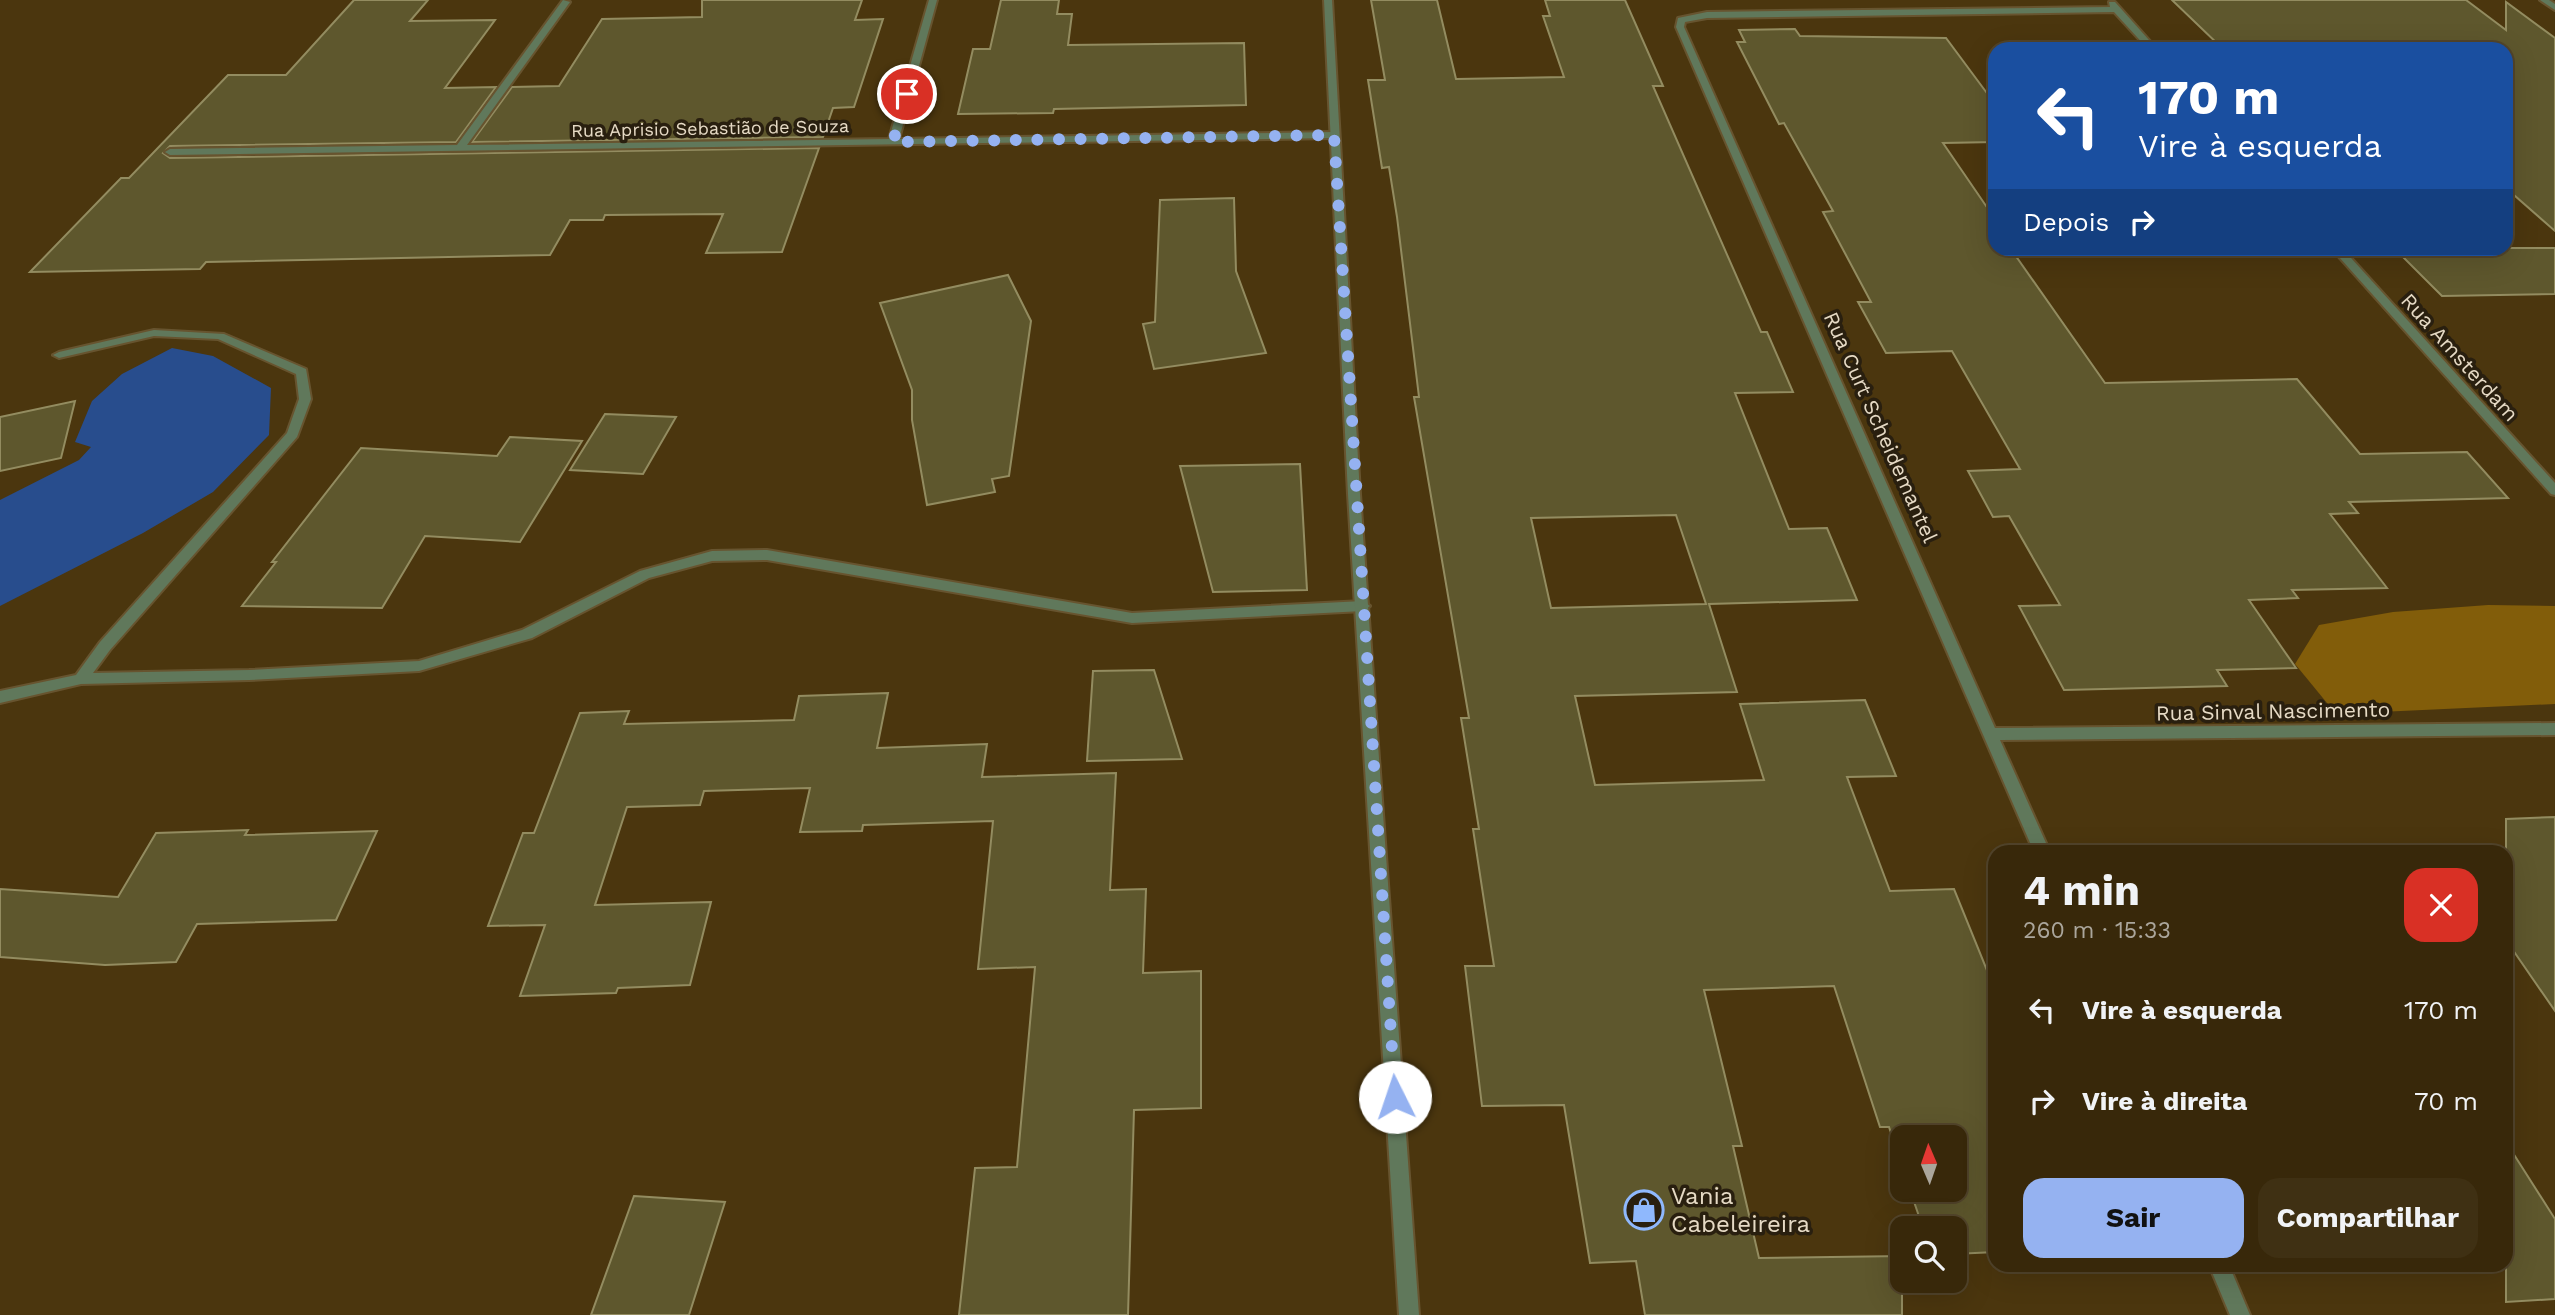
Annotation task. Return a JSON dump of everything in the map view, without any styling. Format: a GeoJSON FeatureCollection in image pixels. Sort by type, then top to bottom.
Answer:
{"type":"FeatureCollection","features":[{"type":"Feature","properties":{"kind":"street"},"geometry":{"type":"LineString","coordinates":[[893,142],[933,0]]}},
{"type":"Feature","properties":{"kind":"street"},"geometry":{"type":"LineString","coordinates":[[1328,0],[1363,606],[1409,1315]]}},
{"type":"Feature","properties":{"kind":"street"},"geometry":{"type":"LineString","coordinates":[[2108,0],[2148,42]]}},
{"type":"Feature","properties":{"kind":"street"},"geometry":{"type":"LineString","coordinates":[[2544,0],[2555,8]]}},
{"type":"Feature","properties":{"kind":"street"},"geometry":{"type":"LineString","coordinates":[[460,148],[566,2]]}},
{"type":"Feature","properties":{"kind":"street","name":"Rua Curt Scheidemantel"},"geometry":{"type":"LineString","coordinates":[[2039,845],[1680,27],[1681,20],[1692,16],[1720,14],[2117,9]]}},
{"type":"Feature","properties":{"kind":"street","name":"Rua Aprisio Sebastião de Souza"},"geometry":{"type":"LineString","coordinates":[[170,152],[1334,135]]}},
{"type":"Feature","properties":{"kind":"street","name":"Rua Amsterdam"},"geometry":{"type":"LineString","coordinates":[[2343,256],[2555,491]]}},
{"type":"Feature","properties":{"kind":"street"},"geometry":{"type":"LineString","coordinates":[[59,355],[154,333],[220,336],[302,372],[305,399],[293,434],[105,646],[81,679]]}},
{"type":"Feature","properties":{"kind":"street"},"geometry":{"type":"LineString","coordinates":[[0,697],[81,679],[249,676],[419,666],[527,634],[645,574],[712,556],[767,555],[1132,618],[1363,606]]}},
{"type":"Feature","properties":{"kind":"street","name":"Rua Sinval Nascimento"},"geometry":{"type":"LineString","coordinates":[[1991,734],[2555,729]]}},
{"type":"Feature","properties":{"kind":"street"},"geometry":{"type":"LineString","coordinates":[[2222,1272],[2240,1315]]}},
{"type":"Feature","properties":{"kind":"shaded area"},"geometry":{"type":"Polygon","coordinates":[[[2488,605],[2555,606],[2555,704],[2336,714],[2295,664],[2319,625],[2393,612],[2488,605]]]}},
{"type":"Feature","properties":{"kind":"water"},"geometry":{"type":"Polygon","coordinates":[[[172,348],[213,356],[271,388],[269,435],[213,492],[143,533],[0,606],[0,500],[79,460],[91,447],[75,442],[92,401],[122,374],[172,348]]]}},
{"type":"Feature","properties":{"kind":"building"},"geometry":{"type":"Polygon","coordinates":[[[354,0],[428,0],[410,21],[495,20],[445,88],[496,87],[456,142],[170,146],[163,153],[170,158],[819,148],[782,252],[706,253],[723,214],[605,215],[603,220],[570,220],[550,255],[206,262],[200,269],[30,272],[121,178],[129,178],[228,75],[286,75],[354,0]]]}},
{"type":"Feature","properties":{"kind":"building"},"geometry":{"type":"Polygon","coordinates":[[[702,0],[862,0],[855,20],[883,19],[854,107],[833,108],[823,137],[472,142],[512,87],[559,86],[602,19],[702,17],[702,0]]]}},
{"type":"Feature","properties":{"kind":"building"},"geometry":{"type":"Polygon","coordinates":[[[1001,0],[1059,0],[1057,14],[1072,14],[1068,45],[1244,43],[1246,105],[958,114],[973,49],[990,49],[1001,0]]]}},
{"type":"Feature","properties":{"kind":"building"},"geometry":{"type":"Polygon","coordinates":[[[1371,0],[1437,0],[1456,79],[1564,77],[1543,16],[1550,16],[1545,0],[1625,0],[1663,86],[1653,86],[1761,332],[1767,332],[1793,392],[1735,393],[1789,529],[1827,528],[1857,600],[1709,604],[1737,692],[1575,696],[1595,785],[1764,780],[1740,704],[1865,700],[1896,776],[1847,777],[1890,891],[1954,889],[1988,973],[1988,1252],[1967,1253],[1967,1216],[1919,1216],[1914,1202],[1967,1202],[1967,1125],[1890,1125],[1890,1130],[1889,1127],[1880,1127],[1834,986],[1704,990],[1742,1146],[1733,1146],[1759,1258],[1890,1256],[1890,1293],[1902,1293],[1902,1315],[1645,1315],[1636,1261],[1590,1263],[1564,1105],[1482,1106],[1465,966],[1494,966],[1473,829],[1479,829],[1461,718],[1469,718],[1414,397],[1419,397],[1397,217],[1389,167],[1382,168],[1368,80],[1385,80],[1371,0]],[[1676,515],[1531,518],[1551,608],[1706,604],[1676,515]]]}},
{"type":"Feature","properties":{"kind":"building"},"geometry":{"type":"Polygon","coordinates":[[[2172,0],[2466,0],[2506,30],[2506,2],[2555,38],[2555,231],[2513,194],[2513,42],[2216,42],[2172,0]]]}},
{"type":"Feature","properties":{"kind":"building"},"geometry":{"type":"Polygon","coordinates":[[[1795,29],[1800,36],[1946,38],[1988,95],[1988,142],[1943,143],[1988,209],[1988,256],[2016,256],[2105,383],[2297,379],[2360,454],[2467,452],[2508,498],[2349,502],[2358,513],[2330,514],[2387,588],[2292,590],[2298,598],[2249,600],[2296,668],[2217,670],[2227,686],[2064,690],[2019,606],[2060,605],[2009,516],[1993,517],[1968,471],[2020,469],[1952,351],[1886,353],[1858,302],[1871,302],[1823,212],[1833,211],[1784,123],[1779,124],[1737,42],[1745,42],[1739,30],[1795,29]]]}},
{"type":"Feature","properties":{"kind":"building"},"geometry":{"type":"Polygon","coordinates":[[[1234,198],[1236,271],[1266,353],[1154,369],[1143,324],[1155,322],[1160,200],[1234,198]]]}},
{"type":"Feature","properties":{"kind":"building"},"geometry":{"type":"Polygon","coordinates":[[[2513,248],[2555,248],[2555,294],[2442,296],[2402,256],[2513,256],[2513,248]]]}},
{"type":"Feature","properties":{"kind":"building"},"geometry":{"type":"Polygon","coordinates":[[[1008,275],[1031,321],[1009,476],[992,479],[995,492],[927,505],[912,420],[912,390],[880,303],[1008,275]]]}},
{"type":"Feature","properties":{"kind":"building"},"geometry":{"type":"Polygon","coordinates":[[[75,401],[61,458],[0,471],[0,417],[75,401]]]}},
{"type":"Feature","properties":{"kind":"building"},"geometry":{"type":"Polygon","coordinates":[[[605,414],[676,417],[643,474],[570,470],[605,414]]]}},
{"type":"Feature","properties":{"kind":"building"},"geometry":{"type":"Polygon","coordinates":[[[510,437],[582,441],[520,542],[425,536],[382,608],[242,606],[276,562],[272,562],[361,448],[497,456],[510,437]]]}},
{"type":"Feature","properties":{"kind":"building"},"geometry":{"type":"Polygon","coordinates":[[[1300,464],[1307,590],[1213,592],[1180,466],[1300,464]]]}},
{"type":"Feature","properties":{"kind":"building"},"geometry":{"type":"Polygon","coordinates":[[[1154,670],[1182,759],[1087,761],[1093,671],[1154,670]]]}},
{"type":"Feature","properties":{"kind":"building"},"geometry":{"type":"Polygon","coordinates":[[[888,693],[877,748],[987,744],[982,777],[1116,773],[1110,890],[1146,889],[1143,973],[1201,971],[1201,1108],[1134,1110],[1128,1315],[959,1315],[975,1168],[1017,1167],[1035,967],[978,969],[993,821],[863,825],[862,831],[800,832],[810,788],[704,791],[700,805],[627,807],[595,905],[711,902],[690,985],[618,988],[616,993],[520,996],[545,925],[488,926],[523,833],[534,833],[580,713],[629,711],[624,724],[794,720],[799,696],[888,693]]]}},
{"type":"Feature","properties":{"kind":"building"},"geometry":{"type":"Polygon","coordinates":[[[2555,817],[2555,1011],[2513,950],[2513,845],[2506,845],[2506,819],[2555,817]]]}},
{"type":"Feature","properties":{"kind":"building"},"geometry":{"type":"Polygon","coordinates":[[[248,830],[245,835],[377,831],[336,920],[197,924],[176,962],[105,965],[0,957],[0,889],[118,897],[156,833],[248,830]]]}},
{"type":"Feature","properties":{"kind":"building"},"geometry":{"type":"Polygon","coordinates":[[[2513,1153],[2555,1219],[2555,1299],[2506,1302],[2506,1272],[2513,1272],[2513,1153]]]}},
{"type":"Feature","properties":{"kind":"building"},"geometry":{"type":"Polygon","coordinates":[[[634,1196],[725,1202],[689,1315],[591,1315],[634,1196]]]}},
{"type":"Feature","properties":{"kind":"place","name":"Vania Cabeleireira"},"geometry":{"type":"Point","coordinates":[1644,1210]}},
{"type":"Feature","properties":{"kind":"route"},"geometry":{"type":"LineString","coordinates":[[907,94],[893,142],[1334,135],[1395,1097]]}}]}
